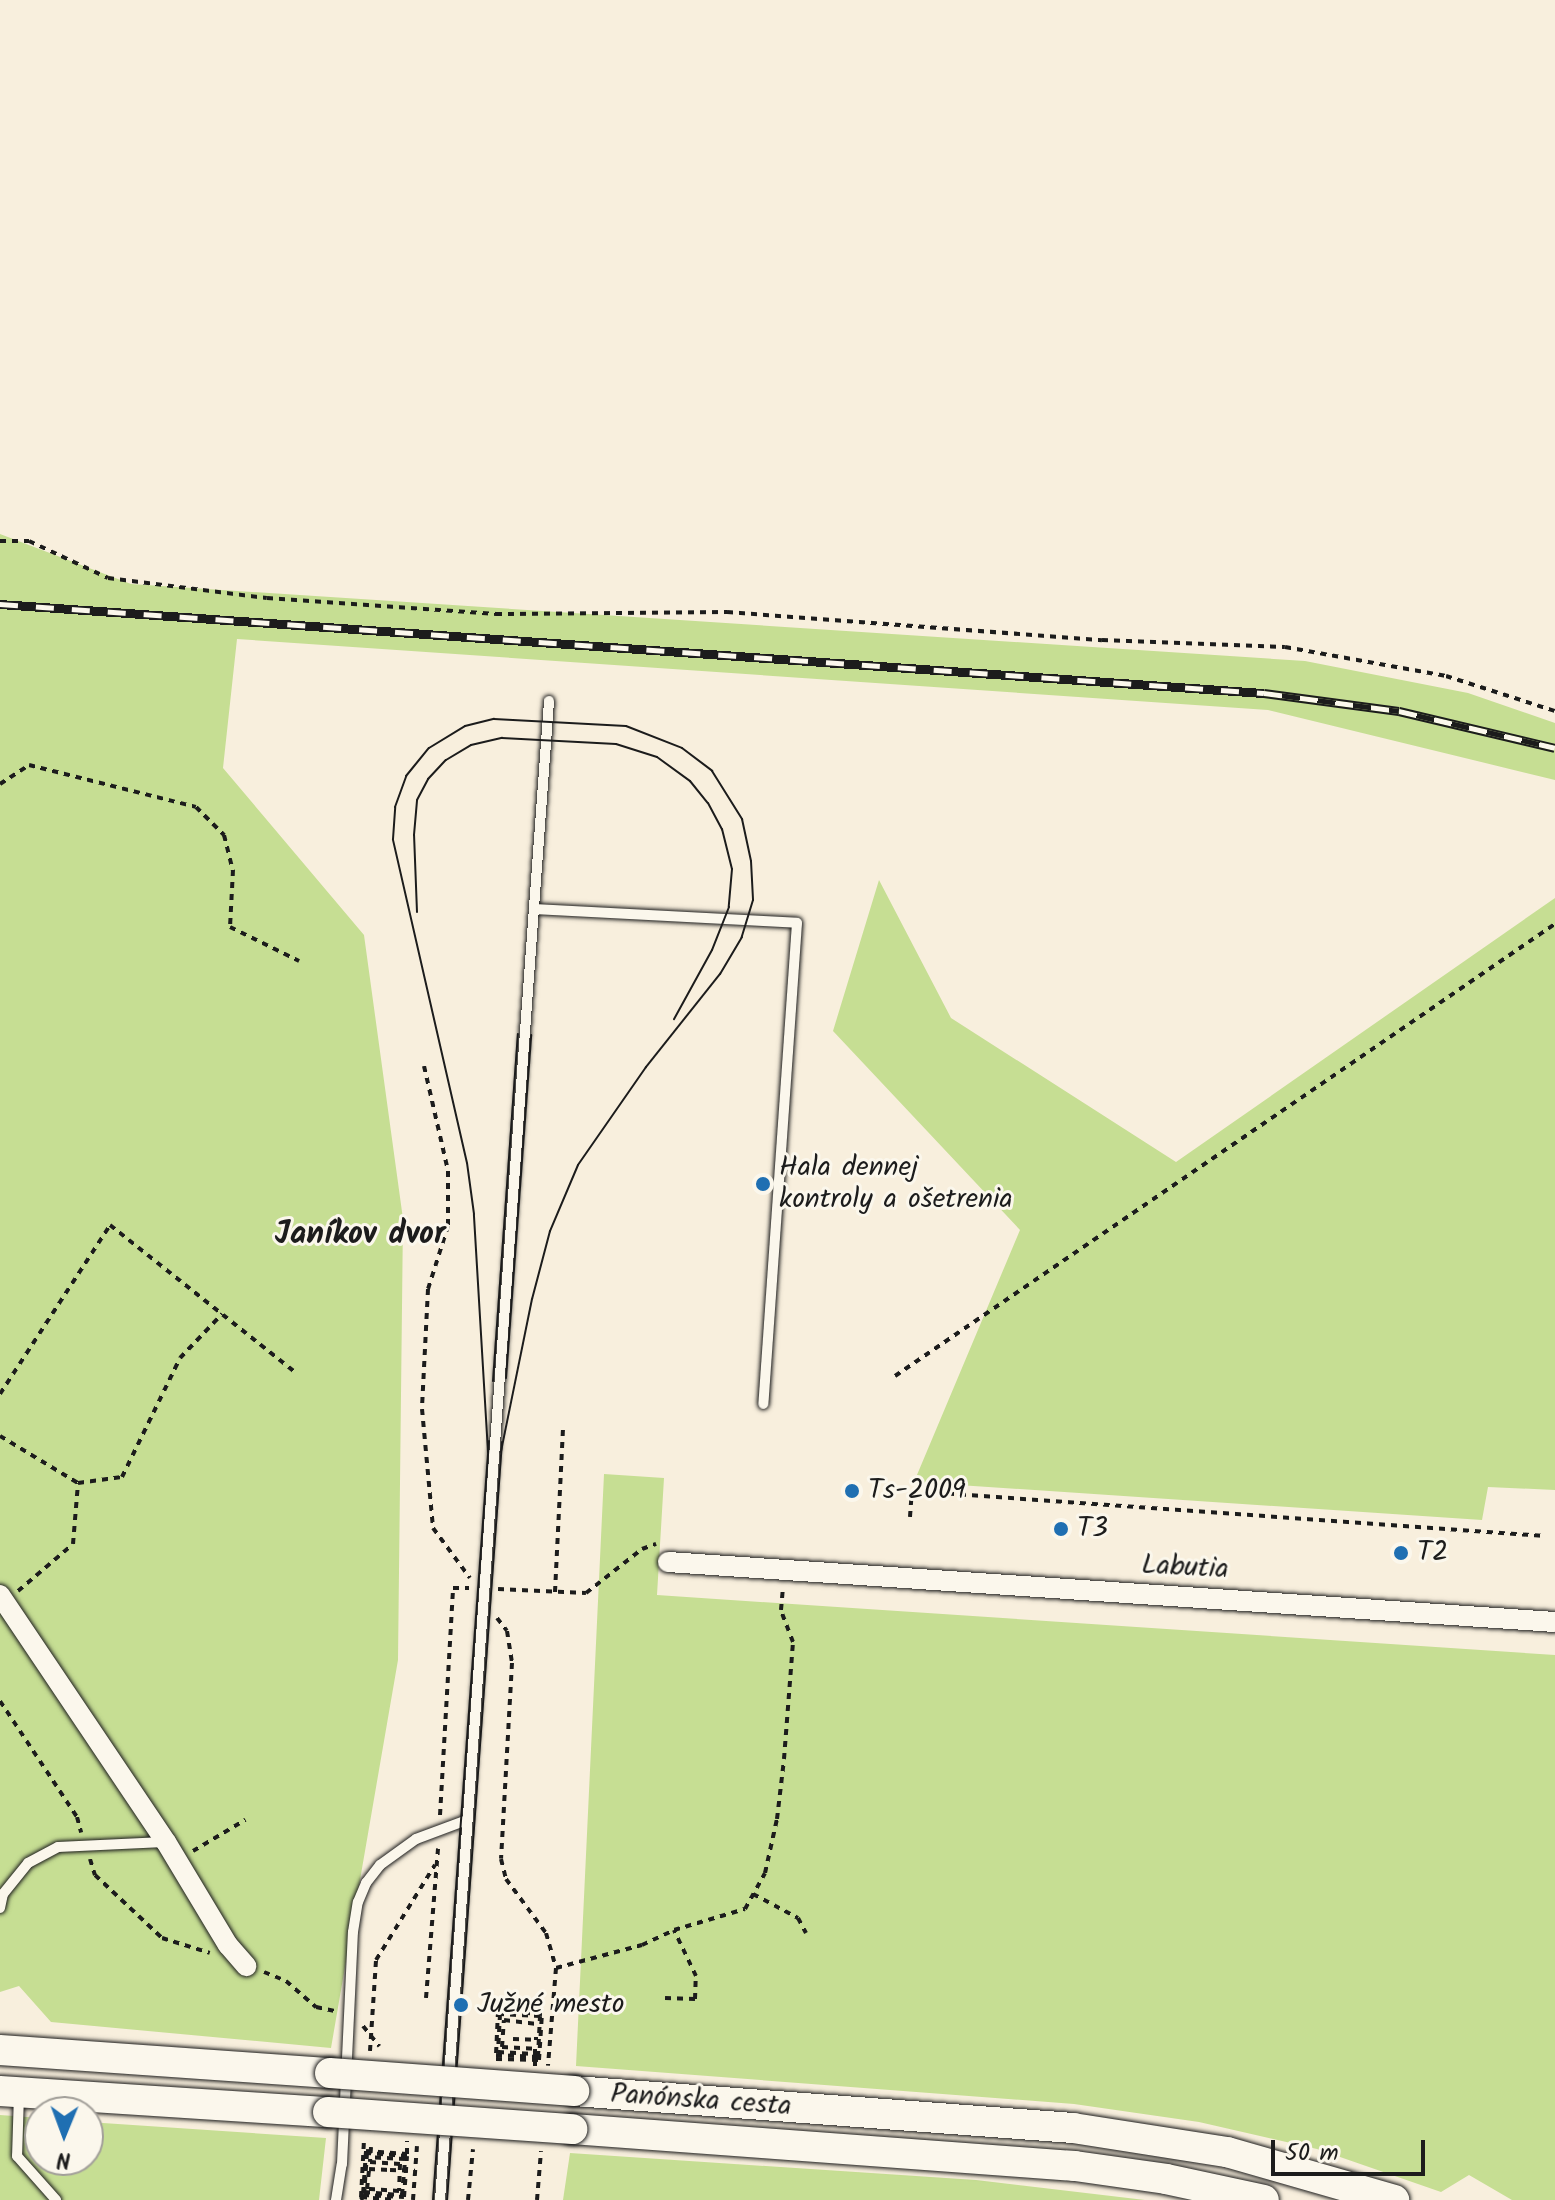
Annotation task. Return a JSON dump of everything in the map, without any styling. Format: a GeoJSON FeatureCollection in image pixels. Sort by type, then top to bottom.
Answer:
{"type":"FeatureCollection","features":[{"type":"Feature","properties":{"kind":"main road","name":"Panónska cesta"},"geometry":{"type":"LineString","coordinates":[[7,2048],[574,2091],[1121,2171],[1264,2200]]}},
{"type":"Feature","properties":{"kind":"main road","name":"Panónska cesta"},"geometry":{"type":"LineString","coordinates":[[10,2091],[572,2129],[862,2131],[1073,2128],[1176,2142],[1289,2167],[1394,2200]]}},
{"type":"Feature","properties":{"kind":"street","name":"Labutia"},"geometry":{"type":"LineString","coordinates":[[668,1562],[1555,1622]]}},
{"type":"Feature","properties":{"kind":"street"},"geometry":{"type":"LineString","coordinates":[[2,1599],[166,1842],[228,1945],[246,1966]]}},
{"type":"Feature","properties":{"kind":"lane"},"geometry":{"type":"LineString","coordinates":[[440,2200],[549,701]]}},
{"type":"Feature","properties":{"kind":"lane"},"geometry":{"type":"LineString","coordinates":[[534,909],[797,923],[763,1404]]}},
{"type":"Feature","properties":{"kind":"lane"},"geometry":{"type":"LineString","coordinates":[[336,2200],[342,2164],[353,1932],[366,1883],[380,1865],[416,1839],[467,1820]]}},
{"type":"Feature","properties":{"kind":"lane"},"geometry":{"type":"LineString","coordinates":[[0,1908],[3,1894],[28,1863],[58,1847],[166,1842]]}},
{"type":"Feature","properties":{"kind":"lane"},"geometry":{"type":"LineString","coordinates":[[10,2091],[17,2156],[56,2200]]}},
{"type":"Feature","properties":{"kind":"path"},"geometry":{"type":"LineString","coordinates":[[0,541],[29,541],[108,578],[267,598],[496,614],[727,612],[1102,640],[1285,647],[1446,676],[1555,711]]}},
{"type":"Feature","properties":{"kind":"path"},"geometry":{"type":"LineString","coordinates":[[0,784],[29,765],[196,807],[224,835],[233,870],[230,927],[299,961]]}},
{"type":"Feature","properties":{"kind":"path"},"geometry":{"type":"LineString","coordinates":[[895,1376],[1555,924]]}},
{"type":"Feature","properties":{"kind":"path"},"geometry":{"type":"LineString","coordinates":[[0,1394],[110,1225],[295,1372]]}},
{"type":"Feature","properties":{"kind":"path"},"geometry":{"type":"LineString","coordinates":[[0,1436],[78,1483],[122,1477],[180,1358],[222,1314]]}},
{"type":"Feature","properties":{"kind":"path"},"geometry":{"type":"LineString","coordinates":[[555,1592],[563,1427]]}},
{"type":"Feature","properties":{"kind":"path"},"geometry":{"type":"LineString","coordinates":[[2,1599],[73,1544],[78,1483]]}},
{"type":"Feature","properties":{"kind":"path"},"geometry":{"type":"LineString","coordinates":[[910,1517],[912,1491],[1545,1536]]}},
{"type":"Feature","properties":{"kind":"path"},"geometry":{"type":"LineString","coordinates":[[426,1998],[453,1588],[586,1593],[642,1549]]}},
{"type":"Feature","properties":{"kind":"path"},"geometry":{"type":"LineString","coordinates":[[556,1968],[642,1945],[674,1930],[745,1909],[765,1873],[777,1819],[784,1759],[793,1642],[781,1610],[783,1569]]}},
{"type":"Feature","properties":{"kind":"path"},"geometry":{"type":"LineString","coordinates":[[178,1861],[245,1820]]}},
{"type":"Feature","properties":{"kind":"path"},"geometry":{"type":"LineString","coordinates":[[369,2064],[376,1960],[437,1862]]}},
{"type":"Feature","properties":{"kind":"path"},"geometry":{"type":"LineString","coordinates":[[753,1894],[798,1918],[806,1933]]}},
{"type":"Feature","properties":{"kind":"path"},"geometry":{"type":"LineString","coordinates":[[665,1998],[695,1999],[696,1976],[674,1930]]}},
{"type":"Feature","properties":{"kind":"path"},"geometry":{"type":"LineString","coordinates":[[246,1966],[286,1981],[316,2007],[349,2013]]}},
{"type":"Feature","properties":{"kind":"path"},"geometry":{"type":"LineString","coordinates":[[495,2063],[496,2057],[539,2060],[542,2014],[498,2011],[496,2055],[538,2057],[540,2016],[500,2014],[498,2052],[534,2054]]}},
{"type":"Feature","properties":{"kind":"path"},"geometry":{"type":"LineString","coordinates":[[513,2039],[536,2040],[537,2022],[504,2020],[502,2047],[535,2049],[535,2067]]}},
{"type":"Feature","properties":{"kind":"path"},"geometry":{"type":"LineString","coordinates":[[370,2157],[405,2159],[402,2195],[364,2192],[367,2153],[407,2156],[404,2197],[363,2195],[366,2151],[407,2154],[408,2135]]}},
{"type":"Feature","properties":{"kind":"path"},"geometry":{"type":"LineString","coordinates":[[365,2138],[362,2198],[397,2200]]}},
{"type":"Feature","properties":{"kind":"path"},"geometry":{"type":"LineString","coordinates":[[413,2200],[417,2146]]}},
{"type":"Feature","properties":{"kind":"path"},"geometry":{"type":"LineString","coordinates":[[371,2147],[370,2162],[400,2164],[399,2191],[367,2189],[369,2169],[390,2170],[415,2171]]}},
{"type":"Feature","properties":{"kind":"path"},"geometry":{"type":"LineString","coordinates":[[468,2200],[473,2149]]}},
{"type":"Feature","properties":{"kind":"green space"},"geometry":{"type":"Polygon","coordinates":[[[0,534],[131,584],[1305,661],[1468,693],[1555,723],[1555,780],[1268,710],[237,639],[223,768],[364,935],[403,1219],[398,1660],[331,2048],[51,2022],[19,1986],[0,1992],[0,534]]]}},
{"type":"Feature","properties":{"kind":"green space"},"geometry":{"type":"Polygon","coordinates":[[[879,880],[951,1018],[1176,1162],[1555,898],[1555,1490],[1488,1487],[1482,1520],[914,1482],[1020,1230],[833,1031],[879,880]]]}},
{"type":"Feature","properties":{"kind":"green space"},"geometry":{"type":"Polygon","coordinates":[[[604,1474],[664,1478],[657,1595],[1555,1655],[1555,2200],[1512,2200],[1469,2175],[1441,2192],[1317,2149],[1199,2122],[1074,2104],[576,2066],[604,1474]]]}},
{"type":"Feature","properties":{"kind":"green space"},"geometry":{"type":"Polygon","coordinates":[[[0,2115],[24,2117],[24,2176],[104,2176],[104,2123],[326,2138],[319,2200],[0,2200],[0,2115]]]}},
{"type":"Feature","properties":{"kind":"green space"},"geometry":{"type":"Polygon","coordinates":[[[570,2153],[976,2180],[1145,2200],[563,2200],[570,2153]]]}},
{"type":"Feature","properties":{"kind":"tram line"},"geometry":{"type":"LineString","coordinates":[[488,1452],[474,1214],[467,1163],[393,839],[395,807],[406,776],[429,748],[465,726],[494,719],[626,726],[682,748],[712,771],[742,819],[751,861],[753,900],[742,937],[720,974],[646,1067],[578,1165],[550,1231],[532,1299],[501,1452]]}},
{"type":"Feature","properties":{"kind":"tram line"},"geometry":{"type":"LineString","coordinates":[[417,912],[414,835],[417,800],[428,779],[446,760],[471,745],[502,738],[616,744],[657,757],[690,781],[708,803],[722,829],[732,869],[729,907],[712,950],[674,1019]]}},
{"type":"Feature","properties":{"kind":"tram line"},"geometry":{"type":"LineString","coordinates":[[493,1381],[518,1034]]}},
{"type":"Feature","properties":{"kind":"tram line"},"geometry":{"type":"LineString","coordinates":[[506,1378],[531,1035]]}},
{"type":"Feature","properties":{"kind":"tram line"},"geometry":{"type":"LineString","coordinates":[[433,2200],[489,1441]]}},
{"type":"Feature","properties":{"kind":"tram line"},"geometry":{"type":"LineString","coordinates":[[447,2200],[502,1442]]}},
{"type":"Feature","properties":{"kind":"railway"},"geometry":{"type":"LineString","coordinates":[[0,604],[1264,693],[1399,711],[1555,748]]}},
{"type":"Feature","properties":{"kind":"place","name":"Hala dennej kontroly a ošetrenia"},"geometry":{"type":"Point","coordinates":[763,1184]}},
{"type":"Feature","properties":{"kind":"place","name":"Ts-2009"},"geometry":{"type":"Point","coordinates":[852,1491]}},
{"type":"Feature","properties":{"kind":"place","name":"T3"},"geometry":{"type":"Point","coordinates":[1061,1529]}},
{"type":"Feature","properties":{"kind":"place","name":"T2"},"geometry":{"type":"Point","coordinates":[1401,1553]}},
{"type":"Feature","properties":{"kind":"place","name":"Južné mesto"},"geometry":{"type":"Point","coordinates":[461,2005]}},
{"type":"Feature","properties":{"kind":"district","name":"Janíkov dvor"},"geometry":{"type":"Point","coordinates":[360,1235]}}]}
